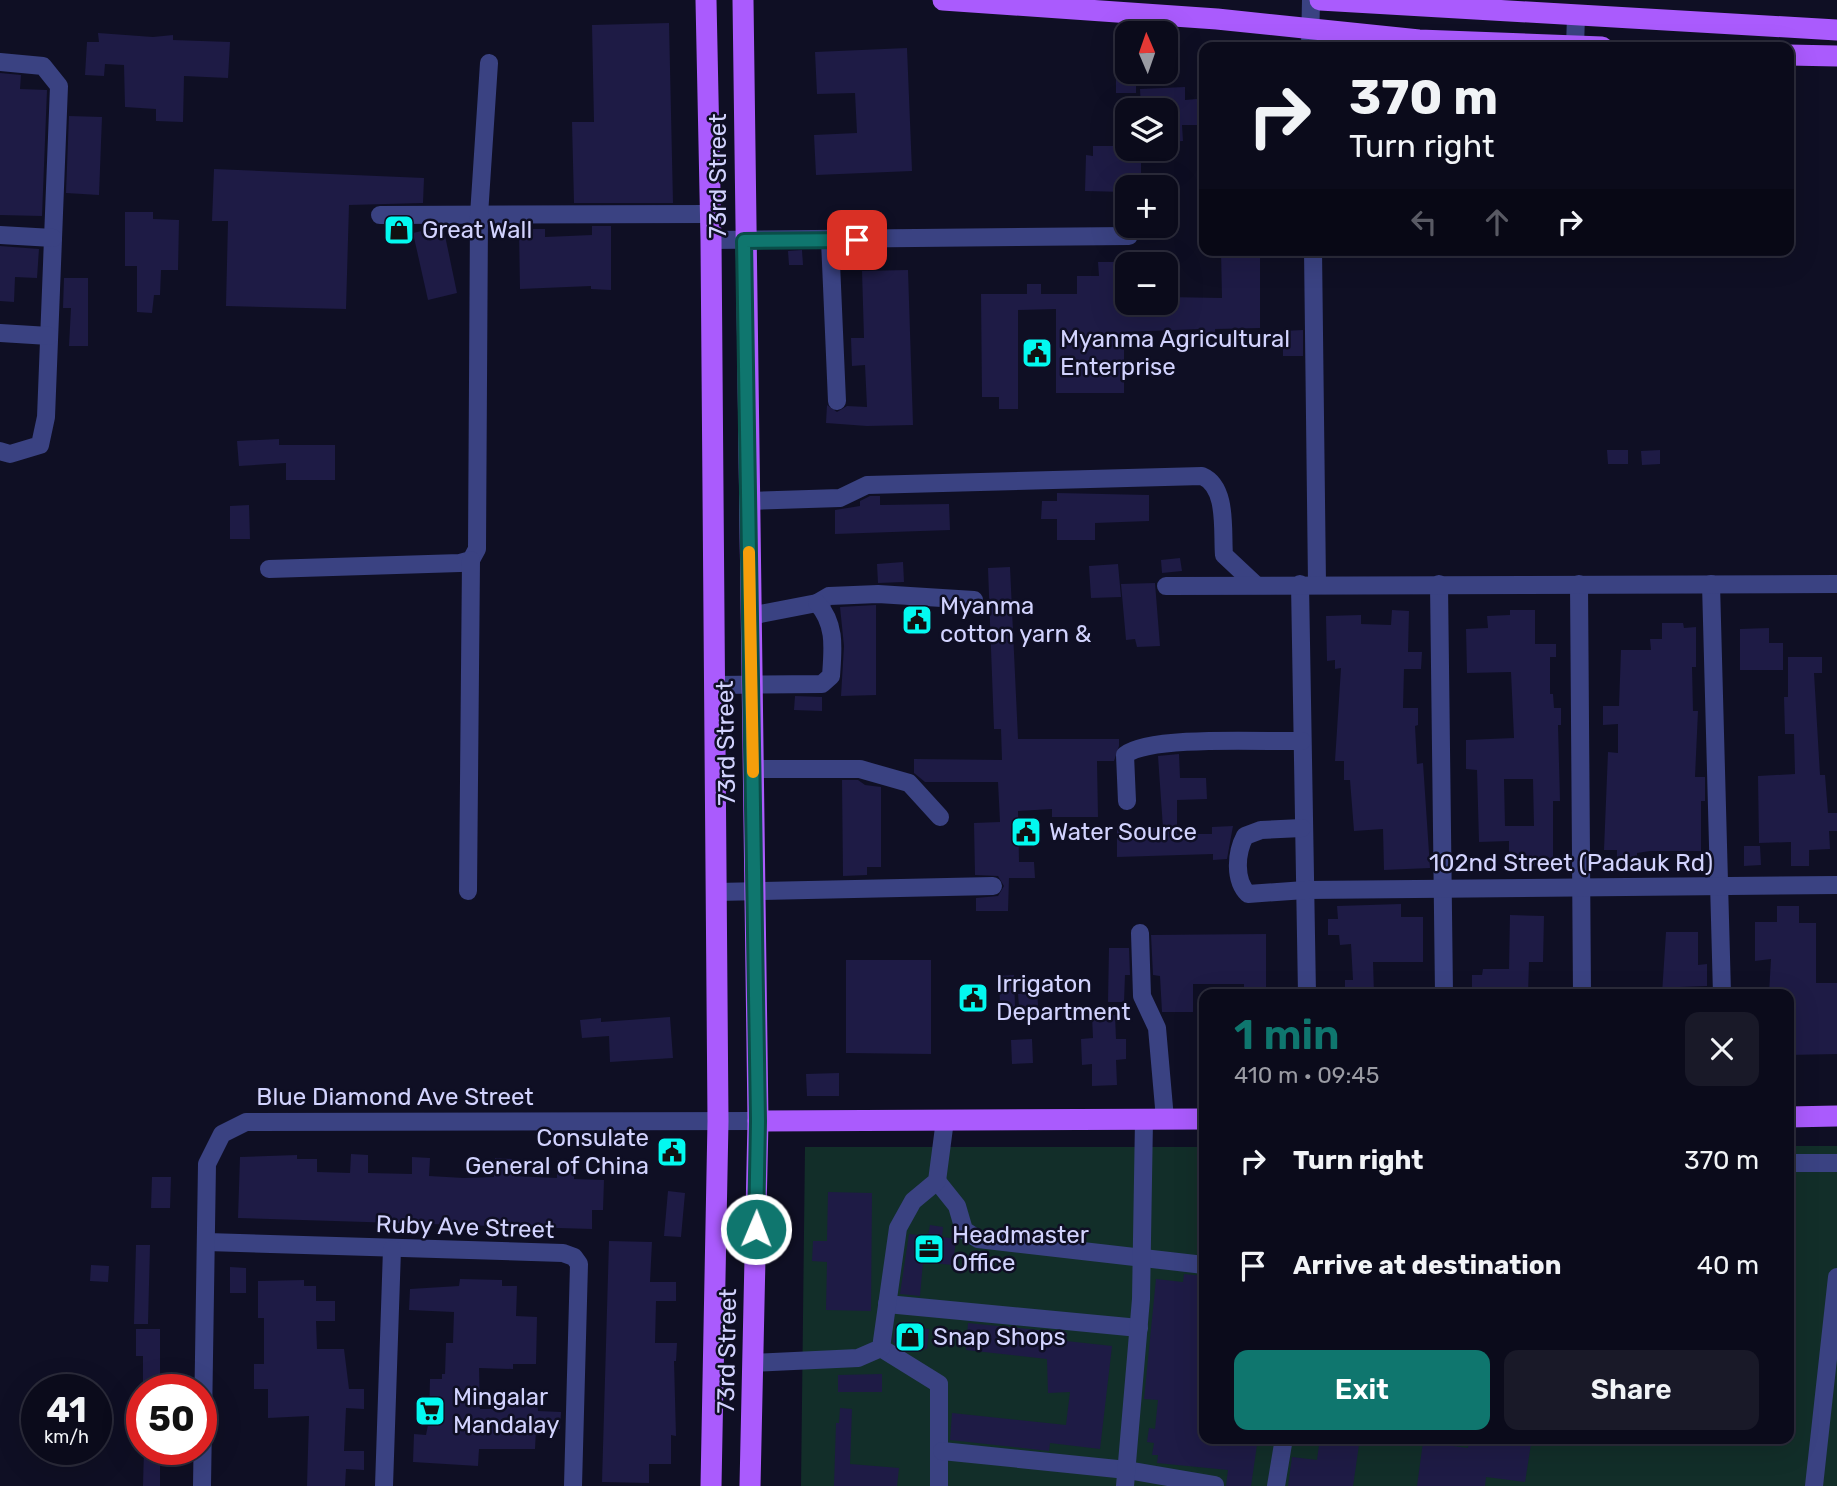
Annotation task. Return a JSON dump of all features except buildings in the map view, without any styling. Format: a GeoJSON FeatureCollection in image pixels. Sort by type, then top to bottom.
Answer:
{"type":"FeatureCollection","features":[{"type":"Feature","properties":{"kind":"main road","name":"73rd Street"},"geometry":{"type":"LineString","coordinates":[[706,0],[711,240],[718,1121],[711,1486]]}},
{"type":"Feature","properties":{"kind":"main road","name":"73rd Street"},"geometry":{"type":"LineString","coordinates":[[743,0],[744,241],[758,1121],[750,1486]]}},
{"type":"Feature","properties":{"kind":"main road"},"geometry":{"type":"LineString","coordinates":[[943,0],[1218,10],[1310,38],[1384,42]]}},
{"type":"Feature","properties":{"kind":"main road"},"geometry":{"type":"LineString","coordinates":[[1320,0],[1576,17],[1837,30]]}},
{"type":"Feature","properties":{"kind":"main road"},"geometry":{"type":"LineString","coordinates":[[1794,55],[1837,56]]}},
{"type":"Feature","properties":{"kind":"main road"},"geometry":{"type":"LineString","coordinates":[[1794,1117],[1837,1116]]}},
{"type":"Feature","properties":{"kind":"main road"},"geometry":{"type":"LineString","coordinates":[[758,1121],[1199,1119]]}},
{"type":"Feature","properties":{"kind":"main road"},"geometry":{"type":"LineString","coordinates":[[715,1363],[753,1364]]}},
{"type":"Feature","properties":{"kind":"street"},"geometry":{"type":"LineString","coordinates":[[1310,38],[1311,0]]}},
{"type":"Feature","properties":{"kind":"street"},"geometry":{"type":"LineString","coordinates":[[1575,42],[1576,17]]}},
{"type":"Feature","properties":{"kind":"street"},"geometry":{"type":"LineString","coordinates":[[0,62],[44,66],[59,86],[46,417],[40,445],[10,454],[0,452]]}},
{"type":"Feature","properties":{"kind":"street"},"geometry":{"type":"LineString","coordinates":[[468,891],[471,560],[477,549],[479,215],[489,63]]}},
{"type":"Feature","properties":{"kind":"street"},"geometry":{"type":"LineString","coordinates":[[380,215],[710,214]]}},
{"type":"Feature","properties":{"kind":"street"},"geometry":{"type":"LineString","coordinates":[[0,235],[53,238]]}},
{"type":"Feature","properties":{"kind":"street"},"geometry":{"type":"LineString","coordinates":[[711,240],[1115,236]]}},
{"type":"Feature","properties":{"kind":"street"},"geometry":{"type":"LineString","coordinates":[[830,240],[837,401]]}},
{"type":"Feature","properties":{"kind":"street"},"geometry":{"type":"LineString","coordinates":[[1307,989],[1302,741],[1308,584],[1313,256]]}},
{"type":"Feature","properties":{"kind":"street"},"geometry":{"type":"LineString","coordinates":[[0,333],[49,336]]}},
{"type":"Feature","properties":{"kind":"street"},"geometry":{"type":"LineString","coordinates":[[748,500],[840,498],[867,485],[1202,476],[1212,480],[1219,491],[1224,555],[1256,585]]}},
{"type":"Feature","properties":{"kind":"street"},"geometry":{"type":"LineString","coordinates":[[269,569],[471,560]]}},
{"type":"Feature","properties":{"kind":"street"},"geometry":{"type":"LineString","coordinates":[[1439,584],[1444,989]]}},
{"type":"Feature","properties":{"kind":"street"},"geometry":{"type":"LineString","coordinates":[[1579,584],[1579,887],[1582,989]]}},
{"type":"Feature","properties":{"kind":"street"},"geometry":{"type":"LineString","coordinates":[[1711,584],[1723,989]]}},
{"type":"Feature","properties":{"kind":"street"},"geometry":{"type":"LineString","coordinates":[[1166,586],[1837,584]]}},
{"type":"Feature","properties":{"kind":"street"},"geometry":{"type":"LineString","coordinates":[[750,616],[817,603],[829,596],[878,593],[974,600]]}},
{"type":"Feature","properties":{"kind":"street"},"geometry":{"type":"LineString","coordinates":[[715,685],[822,684],[831,676],[833,640],[828,615],[817,603]]}},
{"type":"Feature","properties":{"kind":"street"},"geometry":{"type":"LineString","coordinates":[[1127,801],[1125,755],[1135,747],[1174,743],[1302,741]]}},
{"type":"Feature","properties":{"kind":"street"},"geometry":{"type":"LineString","coordinates":[[753,769],[860,769],[909,783],[940,817]]}},
{"type":"Feature","properties":{"kind":"street","name":"102nd Street (Padauk Rd)"},"geometry":{"type":"LineString","coordinates":[[1302,828],[1261,830],[1245,836],[1239,848],[1239,864],[1241,887],[1248,894],[1305,890],[1837,885]]}},
{"type":"Feature","properties":{"kind":"street"},"geometry":{"type":"LineString","coordinates":[[716,892],[993,887]]}},
{"type":"Feature","properties":{"kind":"street"},"geometry":{"type":"LineString","coordinates":[[1126,1478],[1155,1119],[1157,1028],[1142,996],[1140,933]]}},
{"type":"Feature","properties":{"kind":"street"},"geometry":{"type":"LineString","coordinates":[[881,1348],[898,1228],[913,1201],[937,1181],[945,1120]]}},
{"type":"Feature","properties":{"kind":"street","name":"Blue Diamond Ave Street"},"geometry":{"type":"LineString","coordinates":[[202,1486],[207,1164],[222,1134],[246,1122],[758,1121]]}},
{"type":"Feature","properties":{"kind":"street"},"geometry":{"type":"LineString","coordinates":[[1794,1163],[1837,1163]]}},
{"type":"Feature","properties":{"kind":"street"},"geometry":{"type":"LineString","coordinates":[[937,1181],[957,1206],[964,1230],[978,1239],[1052,1250],[1199,1264]]}},
{"type":"Feature","properties":{"kind":"street","name":"Ruby Ave Street"},"geometry":{"type":"LineString","coordinates":[[207,1242],[563,1253],[578,1261],[573,1486]]}},
{"type":"Feature","properties":{"kind":"street"},"geometry":{"type":"LineString","coordinates":[[384,1486],[391,1249]]}},
{"type":"Feature","properties":{"kind":"street"},"geometry":{"type":"LineString","coordinates":[[1814,1486],[1834,1331],[1837,1277]]}},
{"type":"Feature","properties":{"kind":"street"},"geometry":{"type":"LineString","coordinates":[[887,1304],[1139,1328]]}},
{"type":"Feature","properties":{"kind":"street"},"geometry":{"type":"LineString","coordinates":[[753,1364],[858,1358],[881,1348]]}},
{"type":"Feature","properties":{"kind":"street"},"geometry":{"type":"LineString","coordinates":[[881,1348],[939,1384],[942,1451],[939,1486]]}},
{"type":"Feature","properties":{"kind":"street"},"geometry":{"type":"LineString","coordinates":[[1276,1486],[1283,1444]]}},
{"type":"Feature","properties":{"kind":"street"},"geometry":{"type":"LineString","coordinates":[[942,1451],[1126,1478],[1215,1485]]}},
{"type":"Feature","properties":{"kind":"green space"},"geometry":{"type":"Polygon","coordinates":[[[1794,1146],[1837,1146],[1837,1486],[801,1486],[805,1147],[1199,1147],[1199,1444],[1794,1444],[1794,1146]]]}},
{"type":"Feature","properties":{"kind":"slow traffic"},"geometry":{"type":"LineString","coordinates":[[749,552],[753,772]]}},
{"type":"Feature","properties":{"kind":"place","name":"Great Wall"},"geometry":{"type":"Point","coordinates":[399,230]}},
{"type":"Feature","properties":{"kind":"place","name":"Myanma Agricultural Enterprise"},"geometry":{"type":"Point","coordinates":[1037,353]}},
{"type":"Feature","properties":{"kind":"place","name":"Myanma cotton yarn &"},"geometry":{"type":"Point","coordinates":[917,620]}},
{"type":"Feature","properties":{"kind":"place","name":"Water Source"},"geometry":{"type":"Point","coordinates":[1026,832]}},
{"type":"Feature","properties":{"kind":"place","name":"Irrigaton Department"},"geometry":{"type":"Point","coordinates":[973,998]}},
{"type":"Feature","properties":{"kind":"place","name":"Consulate General of China"},"geometry":{"type":"Point","coordinates":[672,1152]}},
{"type":"Feature","properties":{"kind":"place","name":"Headmaster Office"},"geometry":{"type":"Point","coordinates":[929,1249]}},
{"type":"Feature","properties":{"kind":"place","name":"Snap Shops"},"geometry":{"type":"Point","coordinates":[910,1337]}},
{"type":"Feature","properties":{"kind":"place","name":"Mingalar Mandalay"},"geometry":{"type":"Point","coordinates":[430,1411]}},
{"type":"Feature","properties":{"kind":"route"},"geometry":{"type":"LineString","coordinates":[[756,1229],[758,1121],[744,241],[857,240]]}}]}
